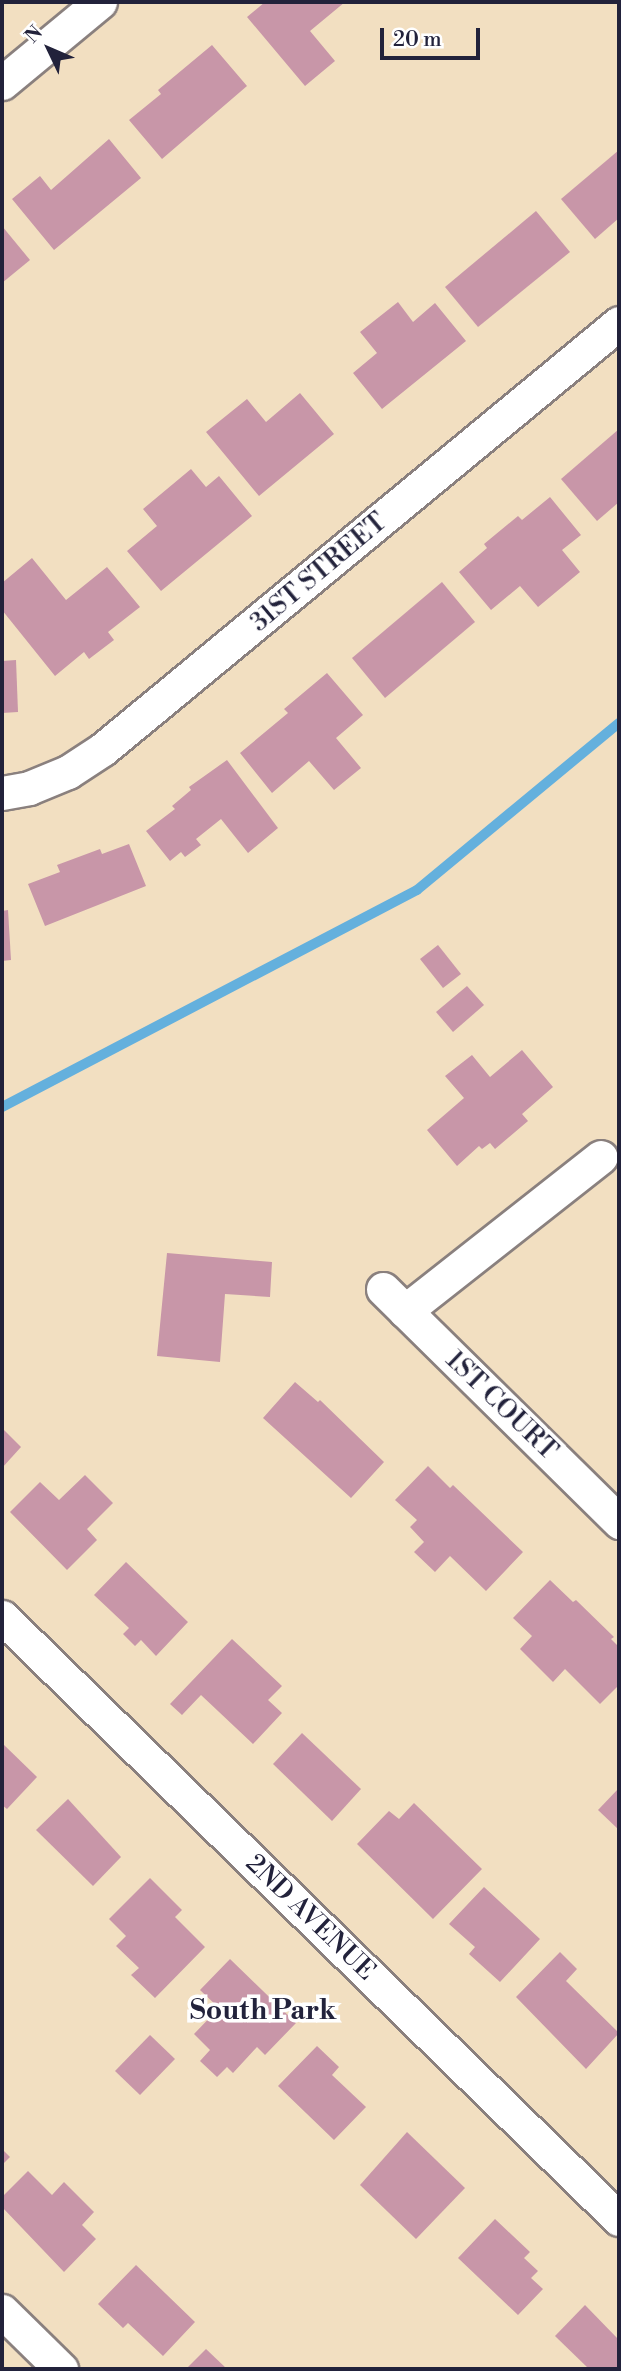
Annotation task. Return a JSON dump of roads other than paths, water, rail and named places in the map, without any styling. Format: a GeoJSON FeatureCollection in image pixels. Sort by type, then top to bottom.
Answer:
{"type":"FeatureCollection","features":[{"type":"Feature","properties":{"kind":"street"},"geometry":{"type":"LineString","coordinates":[[2,83],[100,2]]}},
{"type":"Feature","properties":{"kind":"street","name":"31ST STREET"},"geometry":{"type":"LineString","coordinates":[[2,793],[29,788],[68,772],[103,749],[619,323]]}},
{"type":"Feature","properties":{"kind":"street","name":"1ST COURT"},"geometry":{"type":"LineString","coordinates":[[601,1157],[394,1300],[619,1522]]}},
{"type":"Feature","properties":{"kind":"street","name":"2ND AVENUE"},"geometry":{"type":"LineString","coordinates":[[2,1617],[619,2220]]}},
{"type":"Feature","properties":{"kind":"street"},"geometry":{"type":"LineString","coordinates":[[2,2311],[61,2369]]}},
{"type":"Feature","properties":{"kind":"waterway"},"geometry":{"type":"LineString","coordinates":[[2,1107],[417,890],[619,723]]}},
{"type":"Feature","properties":{"kind":"district","name":"South Park"},"geometry":{"type":"Point","coordinates":[263,2011]}}]}
